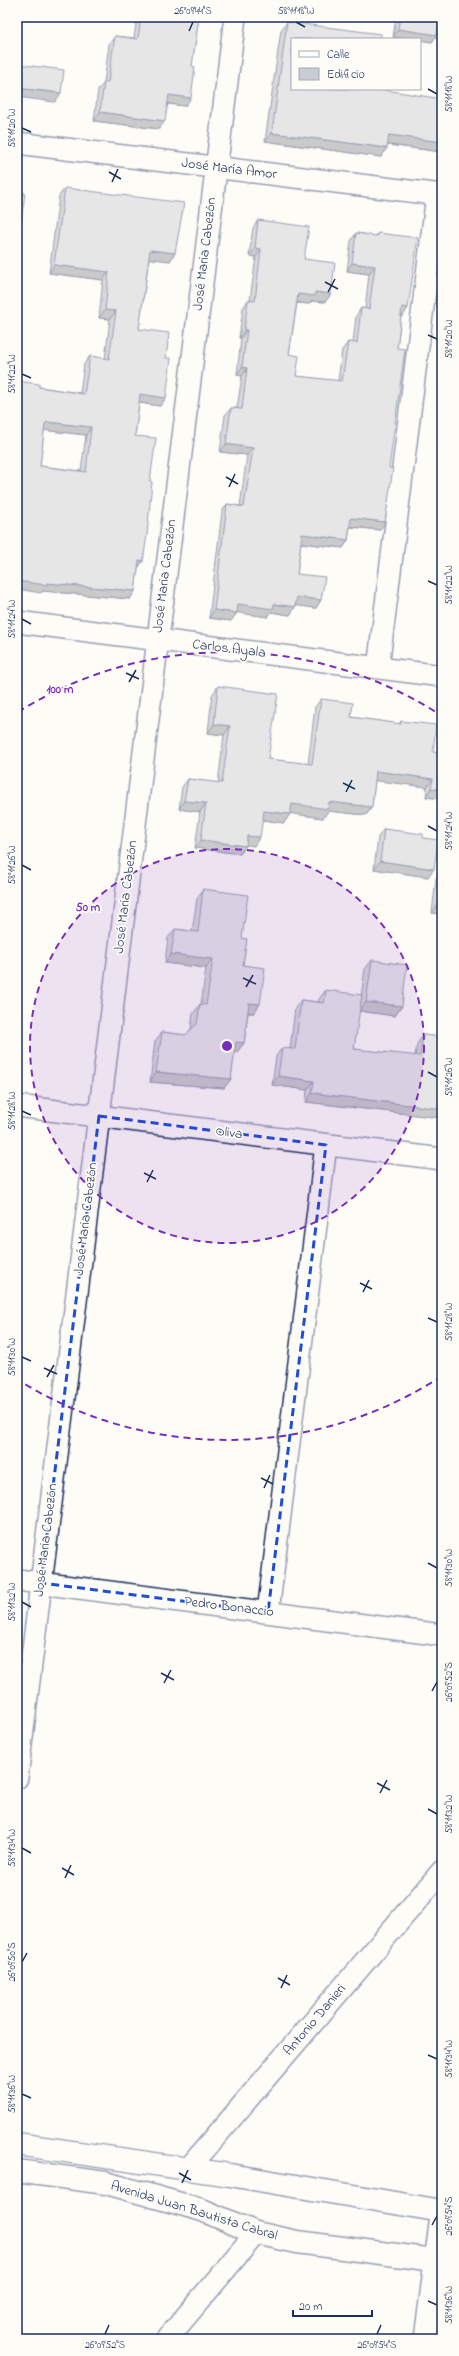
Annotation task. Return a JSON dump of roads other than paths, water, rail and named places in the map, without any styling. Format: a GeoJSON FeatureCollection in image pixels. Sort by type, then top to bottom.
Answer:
{"type":"FeatureCollection","features":[{"type":"Feature","properties":{"kind":"main road","name":"Avenida Juan Bautista Cabral"},"geometry":{"type":"LineString","coordinates":[[17,2144],[188,2169],[442,2210]]}},
{"type":"Feature","properties":{"kind":"main road","name":"Avenida Juan Bautista Cabral"},"geometry":{"type":"LineString","coordinates":[[17,2171],[106,2183],[202,2210],[256,2233],[297,2242],[439,2261]]}},
{"type":"Feature","properties":{"kind":"street","name":"José Maria Cabezón"},"geometry":{"type":"LineString","coordinates":[[17,1778],[235,17]]}},
{"type":"Feature","properties":{"kind":"street","name":"José María Amor"},"geometry":{"type":"LineString","coordinates":[[17,143],[440,195]]}},
{"type":"Feature","properties":{"kind":"street"},"geometry":{"type":"LineString","coordinates":[[378,668],[440,195]]}},
{"type":"Feature","properties":{"kind":"street","name":"Carlos Ayala"},"geometry":{"type":"LineString","coordinates":[[17,622],[442,676]]}},
{"type":"Feature","properties":{"kind":"street","name":"Oliva"},"geometry":{"type":"LineString","coordinates":[[17,1106],[442,1160]]}},
{"type":"Feature","properties":{"kind":"street"},"geometry":{"type":"LineString","coordinates":[[268,1612],[326,1145]]}},
{"type":"Feature","properties":{"kind":"street","name":"Pedro Bonaccio"},"geometry":{"type":"LineString","coordinates":[[17,1580],[442,1635]]}},
{"type":"Feature","properties":{"kind":"street","name":"Antonio Danieri"},"geometry":{"type":"LineString","coordinates":[[188,2169],[442,1871]]}},
{"type":"Feature","properties":{"kind":"street"},"geometry":{"type":"LineString","coordinates":[[425,2339],[439,2261],[442,2210]]}},
{"type":"Feature","properties":{"kind":"street"},"geometry":{"type":"LineString","coordinates":[[167,2339],[256,2233]]}}]}
